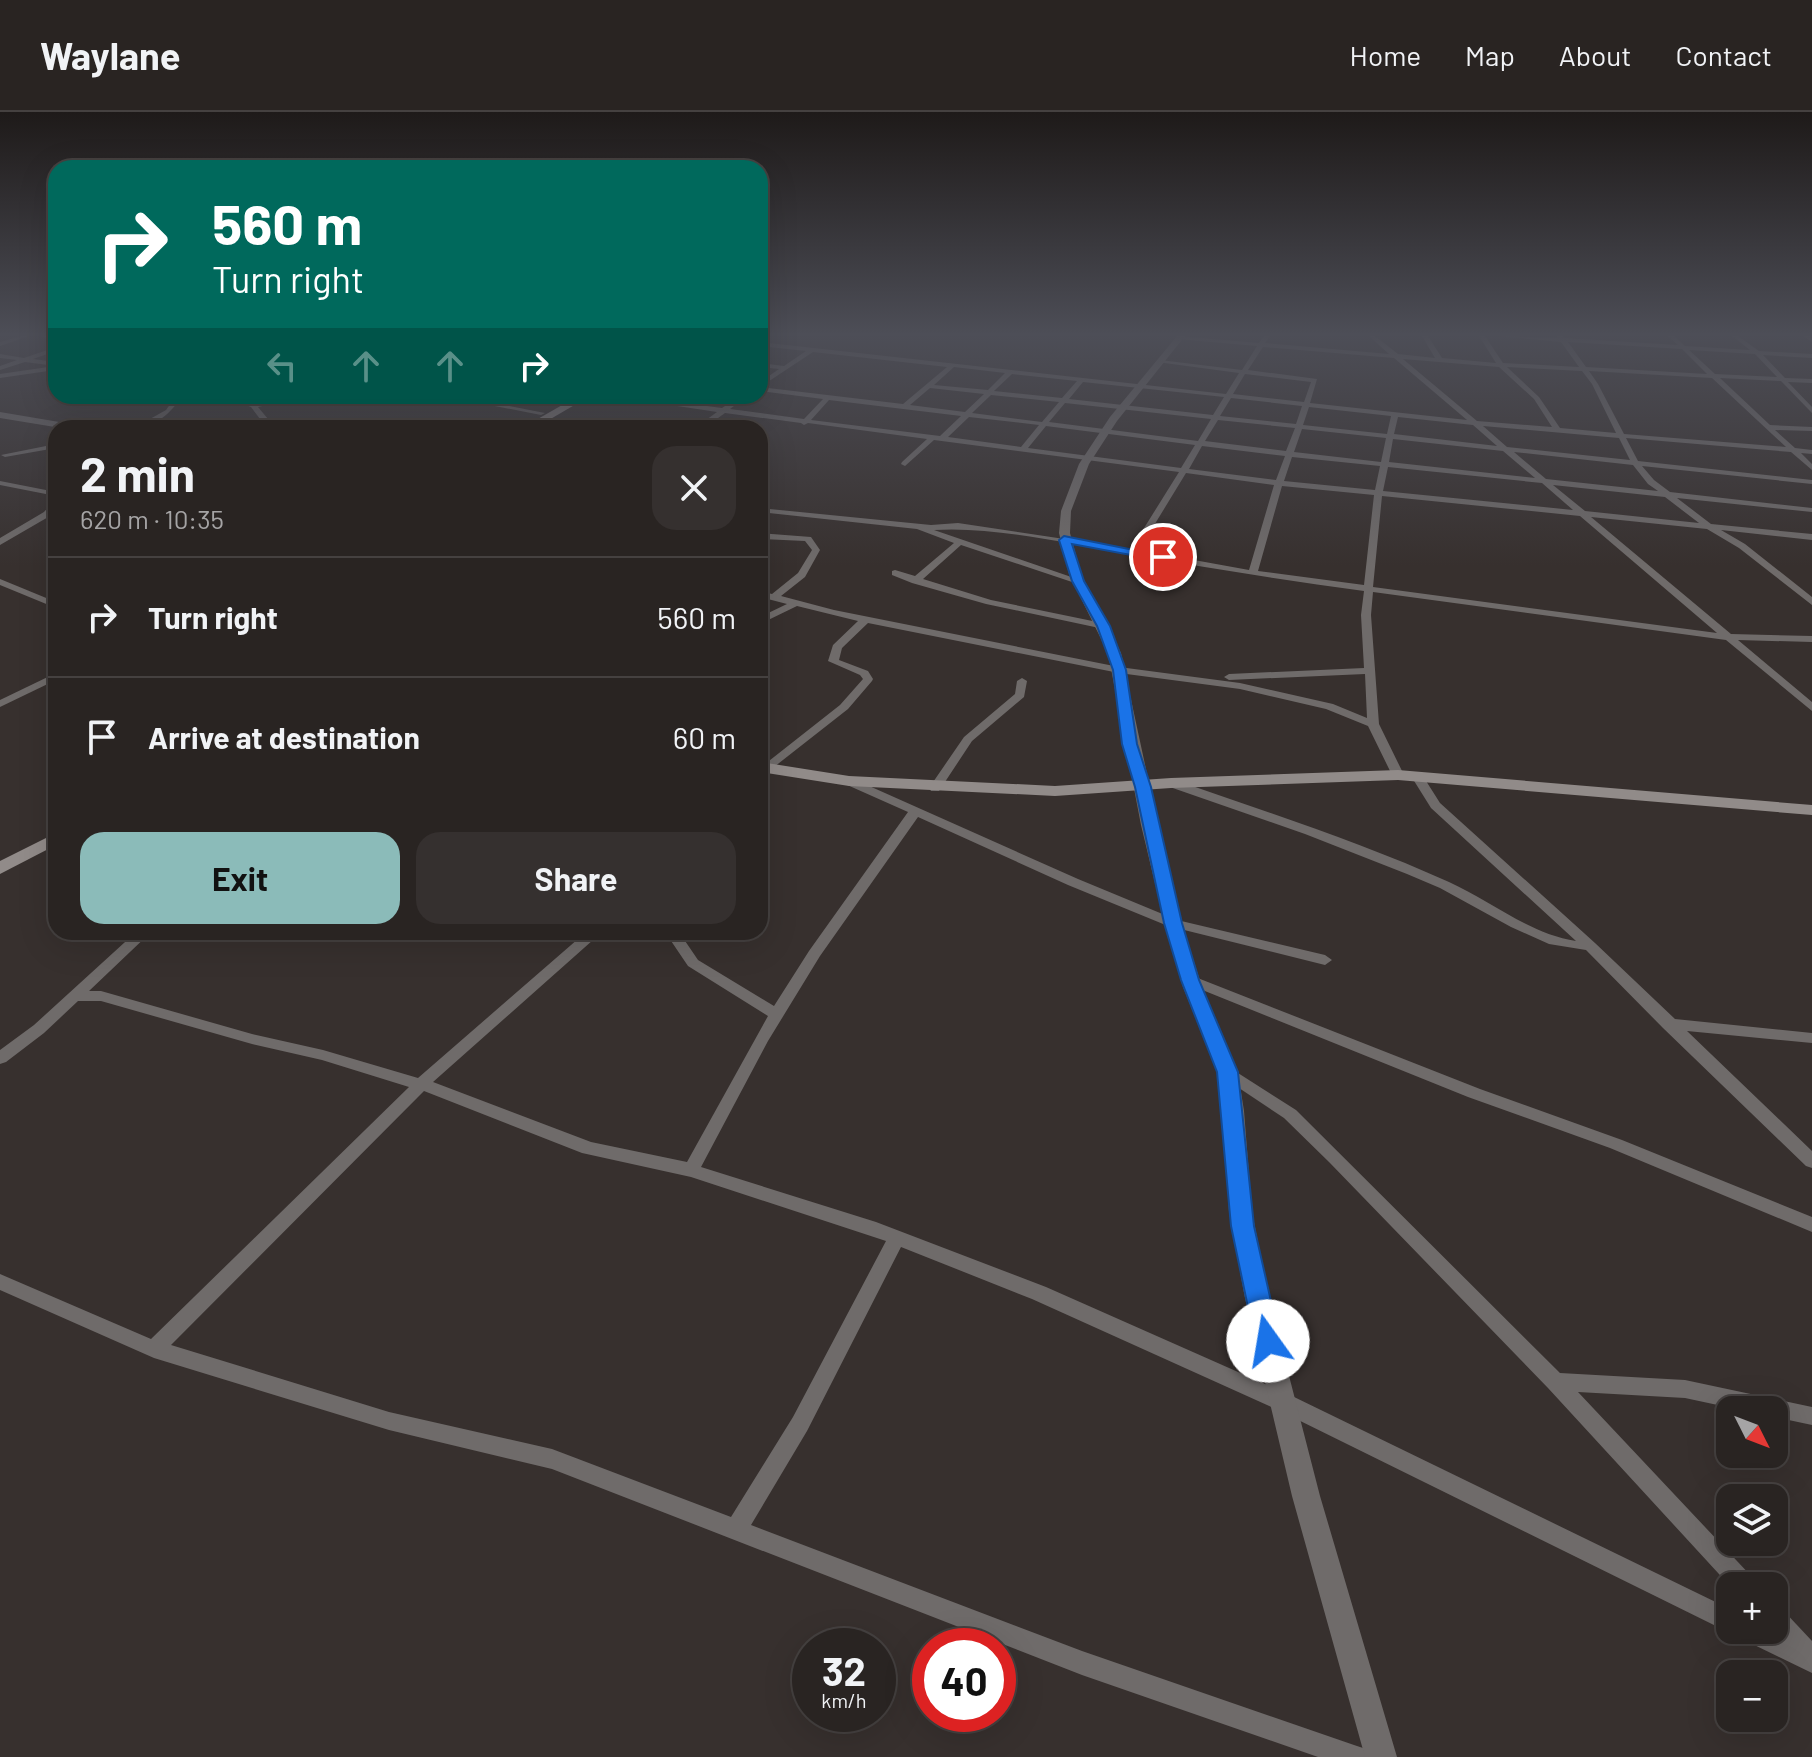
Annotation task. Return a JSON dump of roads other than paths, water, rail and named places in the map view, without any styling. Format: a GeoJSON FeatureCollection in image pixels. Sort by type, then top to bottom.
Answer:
{"type":"FeatureCollection","features":[{"type":"Feature","properties":{"kind":"main road"},"geometry":{"type":"LineString","coordinates":[[528,420],[541,413]]}},
{"type":"Feature","properties":{"kind":"main road"},"geometry":{"type":"LineString","coordinates":[[768,771],[935,788],[1055,791],[1171,783],[1398,775],[1812,810]]}},
{"type":"Feature","properties":{"kind":"main road"},"geometry":{"type":"LineString","coordinates":[[0,868],[48,842]]}},
{"type":"Feature","properties":{"kind":"street"},"geometry":{"type":"LineString","coordinates":[[728,413],[1279,483],[1812,537]]}},
{"type":"Feature","properties":{"kind":"street"},"geometry":{"type":"LineString","coordinates":[[804,423],[813,413]]}},
{"type":"Feature","properties":{"kind":"street"},"geometry":{"type":"LineString","coordinates":[[947,413],[1542,483],[1812,510]]}},
{"type":"Feature","properties":{"kind":"street"},"geometry":{"type":"LineString","coordinates":[[905,464],[970,413]]}},
{"type":"Feature","properties":{"kind":"street"},"geometry":{"type":"LineString","coordinates":[[1022,450],[1053,413]]}},
{"type":"Feature","properties":{"kind":"street"},"geometry":{"type":"LineString","coordinates":[[1120,413],[1088,457],[1066,511],[1064,540],[1078,581],[1104,626],[1119,670],[1130,744],[1143,787],[1173,923],[1190,980],[1227,1072],[1242,1226],[1283,1402],[1381,1757]]}},
{"type":"Feature","properties":{"kind":"street"},"geometry":{"type":"LineString","coordinates":[[1168,413],[1812,482]]}},
{"type":"Feature","properties":{"kind":"street"},"geometry":{"type":"LineString","coordinates":[[1133,552],[1186,471],[1218,413]]}},
{"type":"Feature","properties":{"kind":"street"},"geometry":{"type":"LineString","coordinates":[[1253,573],[1279,483],[1305,413]]}},
{"type":"Feature","properties":{"kind":"street"},"geometry":{"type":"LineString","coordinates":[[1383,413],[1812,452]]}},
{"type":"Feature","properties":{"kind":"street"},"geometry":{"type":"LineString","coordinates":[[1462,413],[1724,637],[1812,708]]}},
{"type":"Feature","properties":{"kind":"street"},"geometry":{"type":"LineString","coordinates":[[1546,413],[1558,431]]}},
{"type":"Feature","properties":{"kind":"street"},"geometry":{"type":"LineString","coordinates":[[1610,413],[1635,462],[1651,482],[1711,528],[1742,546],[1812,602]]}},
{"type":"Feature","properties":{"kind":"street"},"geometry":{"type":"LineString","coordinates":[[1752,413],[1812,468]]}},
{"type":"Feature","properties":{"kind":"street"},"geometry":{"type":"LineString","coordinates":[[1395,414],[1378,494],[1369,588],[1368,671],[1373,724],[1398,775]]}},
{"type":"Feature","properties":{"kind":"street"},"geometry":{"type":"LineString","coordinates":[[0,415],[48,423]]}},
{"type":"Feature","properties":{"kind":"street"},"geometry":{"type":"LineString","coordinates":[[1765,426],[1812,429]]}},
{"type":"Feature","properties":{"kind":"street"},"geometry":{"type":"LineString","coordinates":[[5,455],[48,447]]}},
{"type":"Feature","properties":{"kind":"street"},"geometry":{"type":"LineString","coordinates":[[0,483],[48,492]]}},
{"type":"Feature","properties":{"kind":"street"},"geometry":{"type":"LineString","coordinates":[[768,511],[914,525],[958,526],[1064,540],[1253,573],[1724,637],[1812,639]]}},
{"type":"Feature","properties":{"kind":"street"},"geometry":{"type":"LineString","coordinates":[[0,542],[48,513]]}},
{"type":"Feature","properties":{"kind":"street"},"geometry":{"type":"LineString","coordinates":[[914,525],[1078,581]]}},
{"type":"Feature","properties":{"kind":"street"},"geometry":{"type":"LineString","coordinates":[[768,536],[808,539],[816,550],[802,575],[773,598]]}},
{"type":"Feature","properties":{"kind":"street"},"geometry":{"type":"LineString","coordinates":[[915,581],[960,542]]}},
{"type":"Feature","properties":{"kind":"street"},"geometry":{"type":"LineString","coordinates":[[895,573],[989,602],[1104,626]]}},
{"type":"Feature","properties":{"kind":"street"},"geometry":{"type":"LineString","coordinates":[[0,582],[48,602]]}},
{"type":"Feature","properties":{"kind":"street"},"geometry":{"type":"LineString","coordinates":[[768,596],[1119,670],[1207,681],[1329,706],[1373,724]]}},
{"type":"Feature","properties":{"kind":"street"},"geometry":{"type":"LineString","coordinates":[[768,617],[798,602]]}},
{"type":"Feature","properties":{"kind":"street"},"geometry":{"type":"LineString","coordinates":[[768,766],[844,707],[868,679],[864,673],[833,661],[837,647],[866,619]]}},
{"type":"Feature","properties":{"kind":"street"},"geometry":{"type":"LineString","coordinates":[[1207,681],[1227,677],[1368,671]]}},
{"type":"Feature","properties":{"kind":"street"},"geometry":{"type":"LineString","coordinates":[[0,704],[48,680]]}},
{"type":"Feature","properties":{"kind":"street"},"geometry":{"type":"LineString","coordinates":[[935,788],[968,739],[1020,695],[1022,681]]}},
{"type":"Feature","properties":{"kind":"street"},"geometry":{"type":"LineString","coordinates":[[1417,776],[1435,805],[1590,946],[1812,1161]]}},
{"type":"Feature","properties":{"kind":"street"},"geometry":{"type":"LineString","coordinates":[[849,781],[1173,923],[1325,960]]}},
{"type":"Feature","properties":{"kind":"street"},"geometry":{"type":"LineString","coordinates":[[1171,783],[1322,836],[1446,886],[1560,944],[1590,946]]}},
{"type":"Feature","properties":{"kind":"street"},"geometry":{"type":"LineString","coordinates":[[691,1170],[814,954],[915,812]]}},
{"type":"Feature","properties":{"kind":"street"},"geometry":{"type":"LineString","coordinates":[[0,1058],[135,940]]}},
{"type":"Feature","properties":{"kind":"street"},"geometry":{"type":"LineString","coordinates":[[154,1349],[421,1084],[586,940]]}},
{"type":"Feature","properties":{"kind":"street"},"geometry":{"type":"LineString","coordinates":[[677,940],[693,963],[778,1015]]}},
{"type":"Feature","properties":{"kind":"street"},"geometry":{"type":"LineString","coordinates":[[1190,980],[1474,1093],[1616,1144],[1812,1225]]}},
{"type":"Feature","properties":{"kind":"street"},"geometry":{"type":"LineString","coordinates":[[73,996],[101,996],[421,1084],[588,1148],[691,1170],[897,1238],[1039,1293],[1283,1402],[1716,1614]]}},
{"type":"Feature","properties":{"kind":"street"},"geometry":{"type":"LineString","coordinates":[[1668,1024],[1812,1038]]}},
{"type":"Feature","properties":{"kind":"street"},"geometry":{"type":"LineString","coordinates":[[1227,1072],[1290,1114],[1335,1157],[1555,1382],[1732,1572]]}},
{"type":"Feature","properties":{"kind":"street"},"geometry":{"type":"LineString","coordinates":[[737,1528],[800,1424],[897,1238]]}},
{"type":"Feature","properties":{"kind":"street"},"geometry":{"type":"LineString","coordinates":[[0,1282],[154,1349],[389,1421],[552,1459],[1082,1663],[1354,1757]]}},
{"type":"Feature","properties":{"kind":"street"},"geometry":{"type":"LineString","coordinates":[[1555,1382],[1685,1389],[1812,1416]]}},
{"type":"Feature","properties":{"kind":"street"},"geometry":{"type":"LineString","coordinates":[[1788,1632],[1812,1659]]}},
{"type":"Feature","properties":{"kind":"street"},"geometry":{"type":"LineString","coordinates":[[1779,1644],[1812,1659]]}}]}
